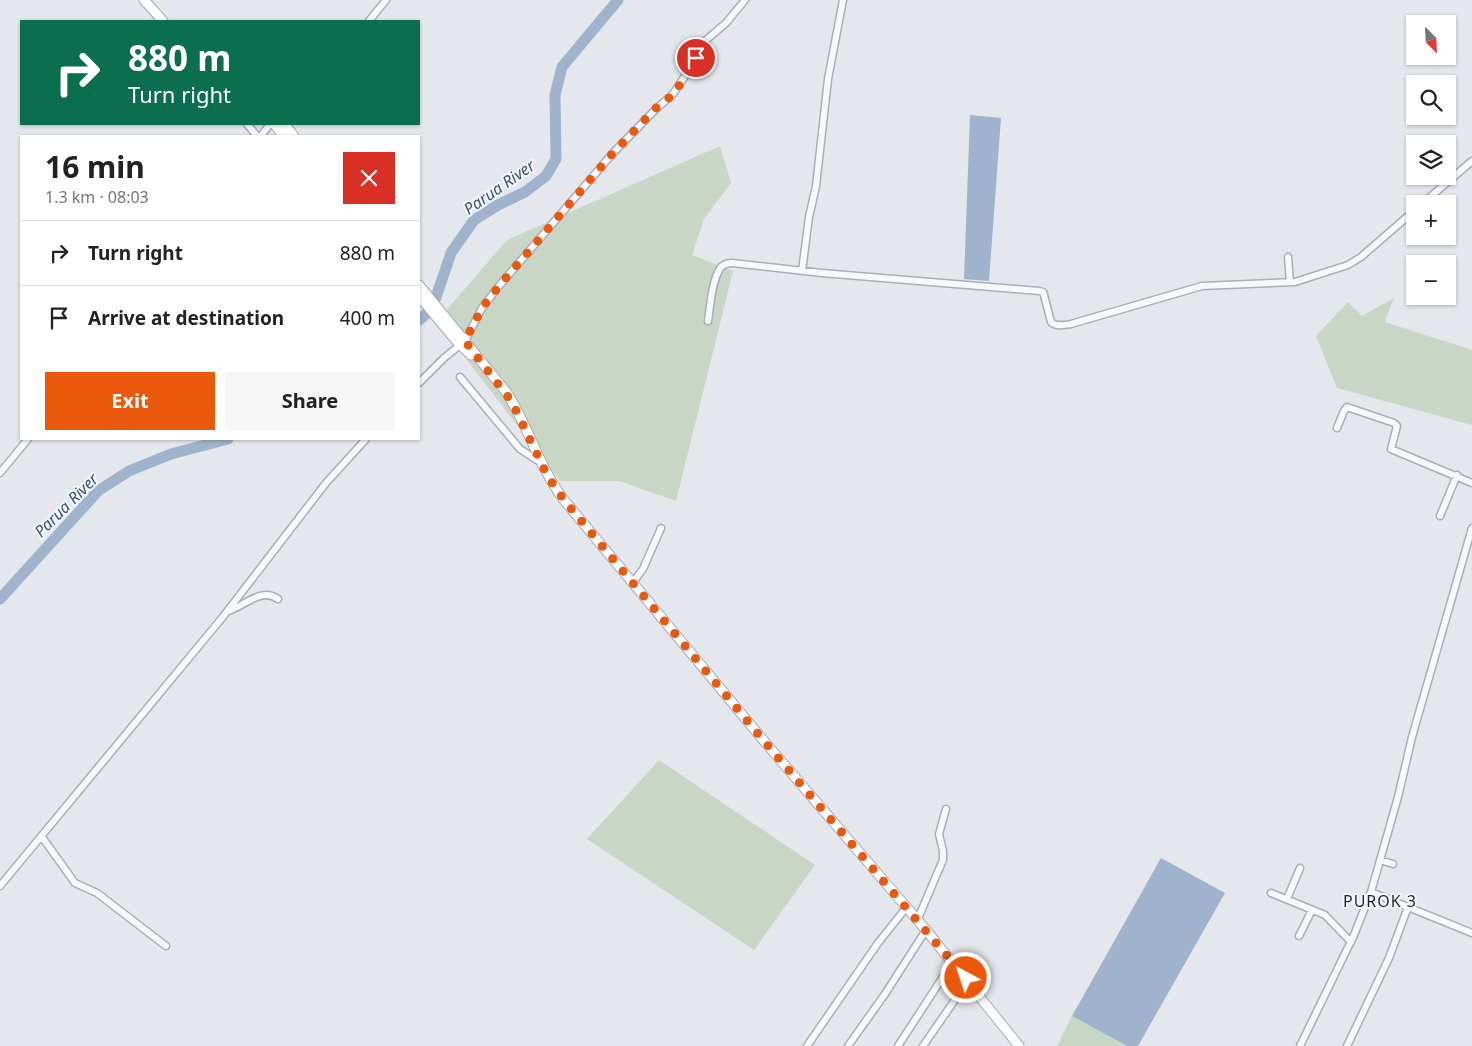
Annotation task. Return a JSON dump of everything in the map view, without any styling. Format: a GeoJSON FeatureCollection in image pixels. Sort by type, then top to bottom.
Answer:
{"type":"FeatureCollection","features":[{"type":"Feature","properties":{"kind":"main road"},"geometry":{"type":"LineString","coordinates":[[144,0],[162,20]]}},
{"type":"Feature","properties":{"kind":"main road"},"geometry":{"type":"LineString","coordinates":[[277,125],[292,135]]}},
{"type":"Feature","properties":{"kind":"main road"},"geometry":{"type":"LineString","coordinates":[[420,286],[462,342]]}},
{"type":"Feature","properties":{"kind":"main road"},"geometry":{"type":"LineString","coordinates":[[420,297],[496,379],[512,402],[540,462],[564,500],[764,741],[926,930],[1019,1046]]}},
{"type":"Feature","properties":{"kind":"street"},"geometry":{"type":"LineString","coordinates":[[370,20],[386,0]]}},
{"type":"Feature","properties":{"kind":"street"},"geometry":{"type":"LineString","coordinates":[[420,382],[462,342],[482,308],[499,286],[613,153],[656,108],[674,94],[705,41],[726,23],[745,0]]}},
{"type":"Feature","properties":{"kind":"street"},"geometry":{"type":"LineString","coordinates":[[802,271],[809,217],[816,186],[828,79],[843,0]]}},
{"type":"Feature","properties":{"kind":"street"},"geometry":{"type":"LineString","coordinates":[[248,125],[256,135]]}},
{"type":"Feature","properties":{"kind":"street"},"geometry":{"type":"LineString","coordinates":[[262,135],[274,125]]}},
{"type":"Feature","properties":{"kind":"street"},"geometry":{"type":"LineString","coordinates":[[1432,195],[1472,161]]}},
{"type":"Feature","properties":{"kind":"street"},"geometry":{"type":"LineString","coordinates":[[708,321],[716,278],[721,268],[725,264],[732,262],[802,271],[1039,290],[1044,295],[1051,322],[1061,325],[1071,324],[1202,286],[1301,280],[1348,265],[1361,257],[1406,218]]}},
{"type":"Feature","properties":{"kind":"street"},"geometry":{"type":"LineString","coordinates":[[1288,257],[1290,282]]}},
{"type":"Feature","properties":{"kind":"street"},"geometry":{"type":"LineString","coordinates":[[460,377],[520,449],[540,462]]}},
{"type":"Feature","properties":{"kind":"street"},"geometry":{"type":"LineString","coordinates":[[1337,428],[1347,407],[1394,423],[1397,426],[1391,449],[1457,475],[1472,483]]}},
{"type":"Feature","properties":{"kind":"street"},"geometry":{"type":"LineString","coordinates":[[0,473],[27,440]]}},
{"type":"Feature","properties":{"kind":"street"},"geometry":{"type":"LineString","coordinates":[[0,886],[228,611],[320,490],[365,440]]}},
{"type":"Feature","properties":{"kind":"street"},"geometry":{"type":"LineString","coordinates":[[1440,516],[1457,475]]}},
{"type":"Feature","properties":{"kind":"street"},"geometry":{"type":"LineString","coordinates":[[633,582],[643,569],[661,528]]}},
{"type":"Feature","properties":{"kind":"street"},"geometry":{"type":"LineString","coordinates":[[1300,1046],[1351,942],[1371,892],[1398,797],[1414,728],[1472,528]]}},
{"type":"Feature","properties":{"kind":"street"},"geometry":{"type":"LineString","coordinates":[[228,611],[265,594],[273,595],[278,599]]}},
{"type":"Feature","properties":{"kind":"street"},"geometry":{"type":"LineString","coordinates":[[917,921],[943,860],[939,834],[946,808]]}},
{"type":"Feature","properties":{"kind":"street"},"geometry":{"type":"LineString","coordinates":[[42,837],[75,883],[97,893],[166,946]]}},
{"type":"Feature","properties":{"kind":"street"},"geometry":{"type":"LineString","coordinates":[[1380,860],[1393,864]]}},
{"type":"Feature","properties":{"kind":"street"},"geometry":{"type":"LineString","coordinates":[[1287,900],[1300,868]]}},
{"type":"Feature","properties":{"kind":"street"},"geometry":{"type":"LineString","coordinates":[[1371,892],[1472,933]]}},
{"type":"Feature","properties":{"kind":"street"},"geometry":{"type":"LineString","coordinates":[[1271,893],[1325,916],[1351,942]]}},
{"type":"Feature","properties":{"kind":"street"},"geometry":{"type":"LineString","coordinates":[[1347,1046],[1389,958],[1408,907]]}},
{"type":"Feature","properties":{"kind":"street"},"geometry":{"type":"LineString","coordinates":[[807,1046],[878,943],[906,908]]}},
{"type":"Feature","properties":{"kind":"street"},"geometry":{"type":"LineString","coordinates":[[1299,936],[1312,910]]}},
{"type":"Feature","properties":{"kind":"street"},"geometry":{"type":"LineString","coordinates":[[848,1046],[885,994],[926,930]]}},
{"type":"Feature","properties":{"kind":"street"},"geometry":{"type":"LineString","coordinates":[[898,1046],[952,963]]}},
{"type":"Feature","properties":{"kind":"street"},"geometry":{"type":"LineString","coordinates":[[923,1046],[968,981]]}},
{"type":"Feature","properties":{"kind":"green space"},"geometry":{"type":"Polygon","coordinates":[[[720,146],[731,183],[704,219],[692,255],[733,271],[676,501],[619,481],[560,481],[437,321],[507,240],[720,146]]]}},
{"type":"Feature","properties":{"kind":"green space"},"geometry":{"type":"Polygon","coordinates":[[[1394,298],[1385,322],[1472,350],[1472,425],[1337,388],[1316,336],[1348,302],[1362,316],[1394,298]]]}},
{"type":"Feature","properties":{"kind":"green space"},"geometry":{"type":"Polygon","coordinates":[[[659,760],[815,865],[754,950],[587,839],[659,760]]]}},
{"type":"Feature","properties":{"kind":"green space"},"geometry":{"type":"Polygon","coordinates":[[[1072,1016],[1127,1046],[1057,1046],[1072,1016]]]}},
{"type":"Feature","properties":{"kind":"water"},"geometry":{"type":"Polygon","coordinates":[[[970,115],[1001,118],[989,281],[964,279],[970,115]]]}},
{"type":"Feature","properties":{"kind":"water"},"geometry":{"type":"Polygon","coordinates":[[[1161,858],[1225,893],[1138,1046],[1127,1046],[1072,1016],[1161,858]]]}},
{"type":"Feature","properties":{"kind":"waterway","name":"Parua River"},"geometry":{"type":"LineString","coordinates":[[420,319],[432,309],[451,253],[474,220],[498,205],[525,192],[546,176],[556,159],[555,95],[562,67],[618,0]]}},
{"type":"Feature","properties":{"kind":"waterway","name":"Parua River"},"geometry":{"type":"LineString","coordinates":[[0,599],[98,491],[129,471],[171,454],[224,440]]}},
{"type":"Feature","properties":{"kind":"district","name":"PUROK 3"},"geometry":{"type":"Point","coordinates":[1380,901]}},
{"type":"Feature","properties":{"kind":"route"},"geometry":{"type":"LineString","coordinates":[[696,58],[674,94],[656,108],[613,153],[489,298],[465,341],[501,385],[512,402],[540,462],[564,500],[764,741],[966,978]]}}]}
